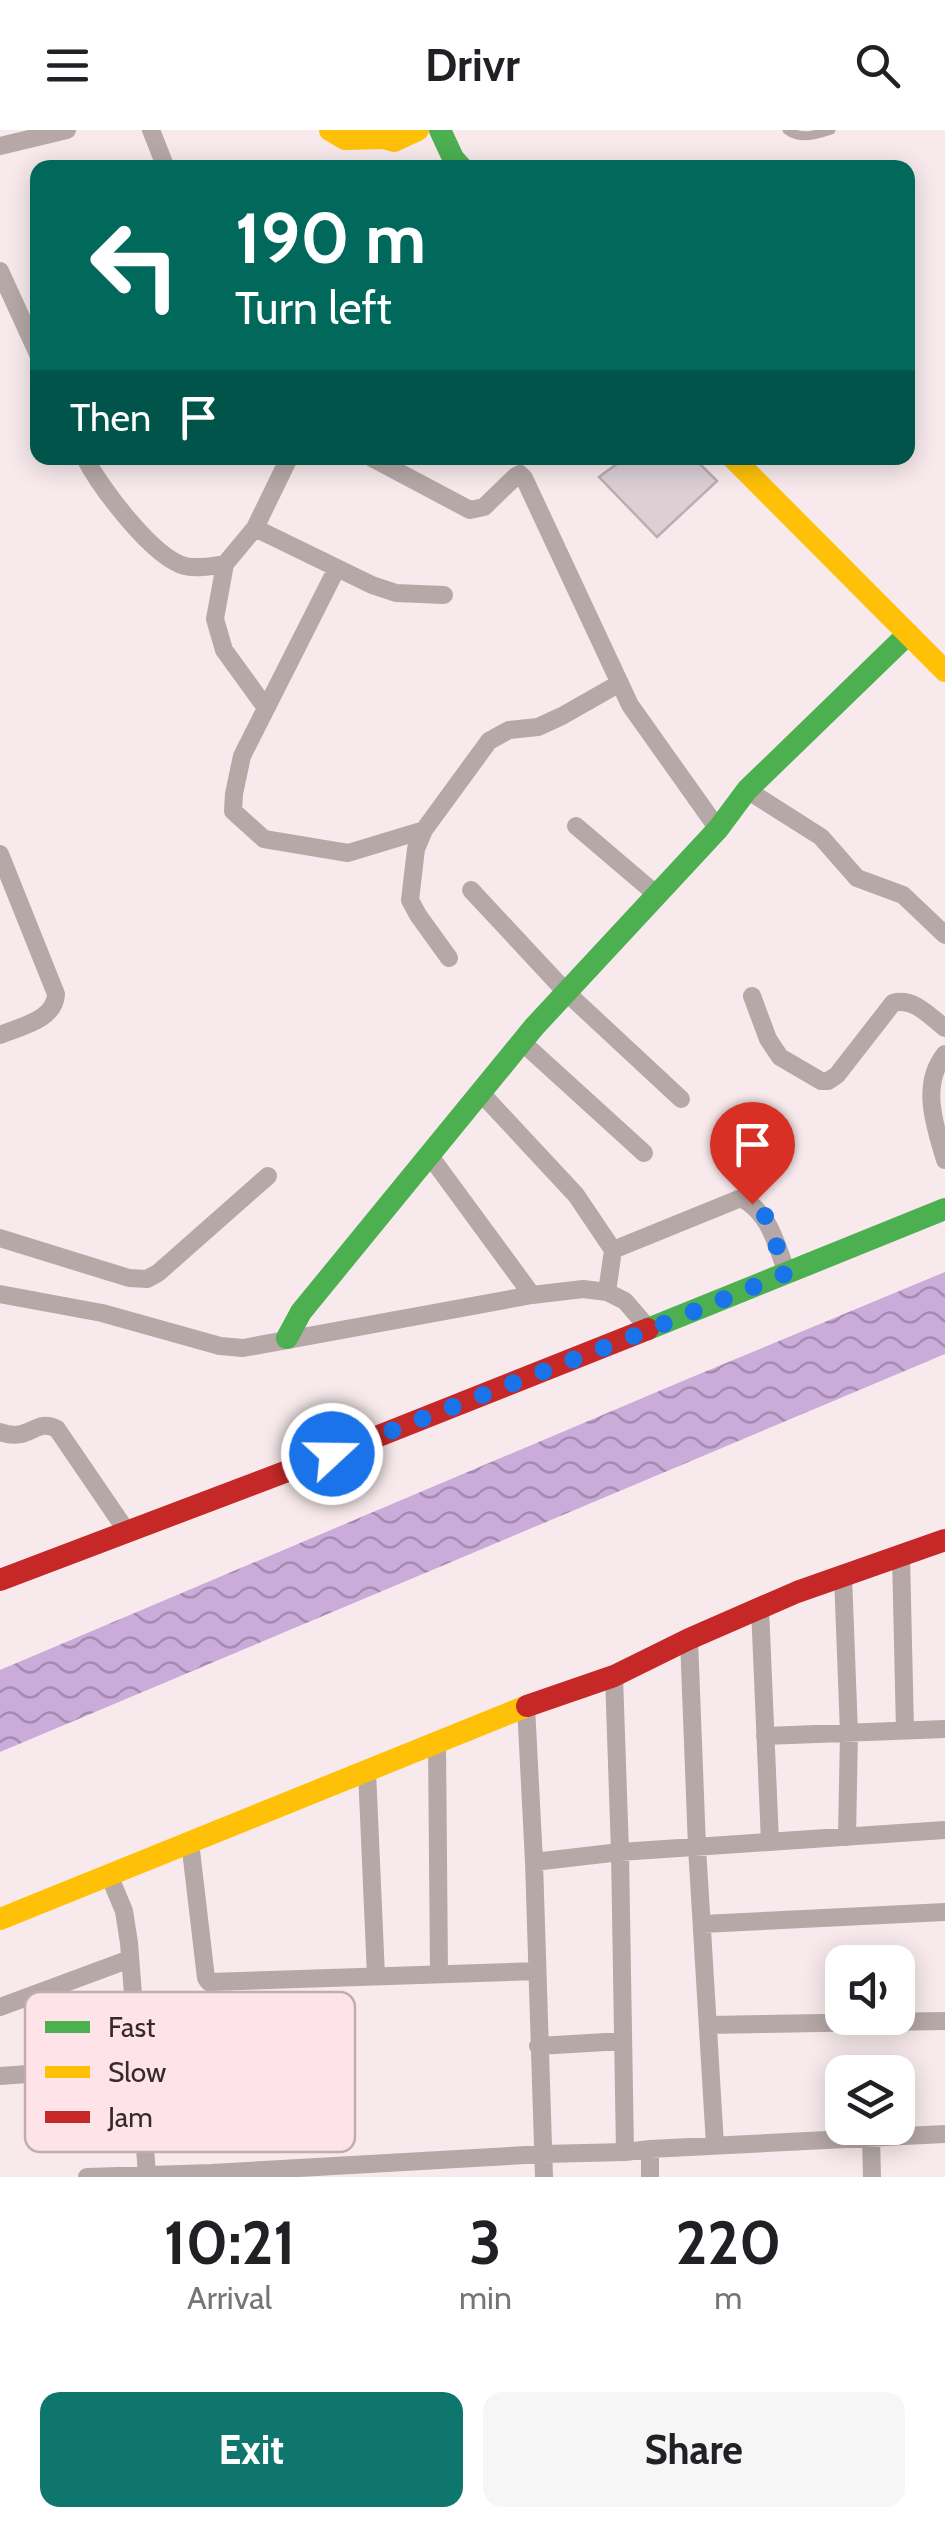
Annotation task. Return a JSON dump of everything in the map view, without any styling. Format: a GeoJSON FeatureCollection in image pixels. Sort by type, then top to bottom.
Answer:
{"type":"FeatureCollection","features":[{"type":"Feature","properties":{"kind":"street"},"geometry":{"type":"LineString","coordinates":[[0,146],[67,130]]}},
{"type":"Feature","properties":{"kind":"street"},"geometry":{"type":"LineString","coordinates":[[151,130],[163,160]]}},
{"type":"Feature","properties":{"kind":"street"},"geometry":{"type":"LineString","coordinates":[[330,130],[346,138],[379,134],[394,141],[418,130]]}},
{"type":"Feature","properties":{"kind":"street"},"geometry":{"type":"LineString","coordinates":[[440,130],[450,160]]}},
{"type":"Feature","properties":{"kind":"street"},"geometry":{"type":"LineString","coordinates":[[0,271],[30,337]]}},
{"type":"Feature","properties":{"kind":"street"},"geometry":{"type":"LineString","coordinates":[[88,465],[122,512],[162,554],[197,568],[225,564]]}},
{"type":"Feature","properties":{"kind":"street"},"geometry":{"type":"LineString","coordinates":[[266,708],[224,650],[216,619],[225,564],[255,528],[286,465]]}},
{"type":"Feature","properties":{"kind":"street"},"geometry":{"type":"LineString","coordinates":[[385,465],[470,510],[484,508],[516,476],[524,478],[630,705],[718,830]]}},
{"type":"Feature","properties":{"kind":"street"},"geometry":{"type":"LineString","coordinates":[[740,465],[945,670]]}},
{"type":"Feature","properties":{"kind":"street"},"geometry":{"type":"LineString","coordinates":[[255,528],[396,593],[444,595]]}},
{"type":"Feature","properties":{"kind":"street"},"geometry":{"type":"LineString","coordinates":[[337,568],[242,756],[233,812],[264,839],[348,853],[424,830]]}},
{"type":"Feature","properties":{"kind":"street"},"geometry":{"type":"LineString","coordinates":[[287,1338],[301,1312],[566,992],[718,830],[747,790],[908,634]]}},
{"type":"Feature","properties":{"kind":"street"},"geometry":{"type":"LineString","coordinates":[[448,958],[410,900],[416,849],[424,830],[489,740],[509,730],[550,722],[620,683]]}},
{"type":"Feature","properties":{"kind":"street"},"geometry":{"type":"LineString","coordinates":[[747,790],[821,837],[857,878],[903,894],[945,935]]}},
{"type":"Feature","properties":{"kind":"street"},"geometry":{"type":"LineString","coordinates":[[576,826],[657,895]]}},
{"type":"Feature","properties":{"kind":"street"},"geometry":{"type":"LineString","coordinates":[[0,854],[56,994],[56,1006],[48,1014],[0,1035]]}},
{"type":"Feature","properties":{"kind":"street"},"geometry":{"type":"LineString","coordinates":[[471,890],[566,992],[681,1099]]}},
{"type":"Feature","properties":{"kind":"street"},"geometry":{"type":"LineString","coordinates":[[752,996],[768,1039],[780,1058],[820,1081],[837,1075],[893,1003],[911,1002],[945,1028]]}},
{"type":"Feature","properties":{"kind":"street"},"geometry":{"type":"LineString","coordinates":[[522,1042],[644,1153]]}},
{"type":"Feature","properties":{"kind":"street"},"geometry":{"type":"LineString","coordinates":[[945,1054],[936,1066],[931,1100],[945,1160]]}},
{"type":"Feature","properties":{"kind":"street"},"geometry":{"type":"LineString","coordinates":[[481,1093],[576,1195],[613,1250],[607,1292]]}},
{"type":"Feature","properties":{"kind":"street"},"geometry":{"type":"LineString","coordinates":[[430,1156],[532,1295]]}},
{"type":"Feature","properties":{"kind":"street"},"geometry":{"type":"LineString","coordinates":[[0,1238],[129,1278],[148,1279],[268,1176]]}},
{"type":"Feature","properties":{"kind":"street"},"geometry":{"type":"LineString","coordinates":[[613,1250],[741,1198],[765,1216],[787,1273]]}},
{"type":"Feature","properties":{"kind":"street"},"geometry":{"type":"LineString","coordinates":[[0,1580],[650,1330],[945,1209]]}},
{"type":"Feature","properties":{"kind":"street"},"geometry":{"type":"LineString","coordinates":[[0,1294],[102,1313],[220,1346],[243,1348],[532,1295],[583,1290],[607,1292],[625,1301],[650,1330]]}},
{"type":"Feature","properties":{"kind":"street"},"geometry":{"type":"LineString","coordinates":[[0,1432],[20,1436],[42,1425],[56,1429],[128,1532]]}},
{"type":"Feature","properties":{"kind":"street"},"geometry":{"type":"LineString","coordinates":[[0,1920],[526,1706],[614,1676],[760,1608],[945,1540]]}},
{"type":"Feature","properties":{"kind":"street"},"geometry":{"type":"LineString","coordinates":[[900,1556],[905,1730]]}},
{"type":"Feature","properties":{"kind":"street"},"geometry":{"type":"LineString","coordinates":[[843,1576],[850,1733],[847,1837]]}},
{"type":"Feature","properties":{"kind":"street"},"geometry":{"type":"LineString","coordinates":[[760,1608],[770,1842]]}},
{"type":"Feature","properties":{"kind":"street"},"geometry":{"type":"LineString","coordinates":[[690,1639],[696,1847],[715,2145]]}},
{"type":"Feature","properties":{"kind":"street"},"geometry":{"type":"LineString","coordinates":[[614,1676],[625,2152]]}},
{"type":"Feature","properties":{"kind":"street"},"geometry":{"type":"LineString","coordinates":[[526,1706],[544,2177]]}},
{"type":"Feature","properties":{"kind":"street"},"geometry":{"type":"LineString","coordinates":[[766,1736],[945,1728]]}},
{"type":"Feature","properties":{"kind":"street"},"geometry":{"type":"LineString","coordinates":[[438,1742],[439,1973]]}},
{"type":"Feature","properties":{"kind":"street"},"geometry":{"type":"LineString","coordinates":[[367,1771],[376,1976]]}},
{"type":"Feature","properties":{"kind":"street"},"geometry":{"type":"LineString","coordinates":[[534,1862],[620,1852],[945,1830]]}},
{"type":"Feature","properties":{"kind":"street"},"geometry":{"type":"LineString","coordinates":[[190,1842],[209,1982],[536,1971]]}},
{"type":"Feature","properties":{"kind":"street"},"geometry":{"type":"LineString","coordinates":[[109,1875],[124,1911],[132,1992]]}},
{"type":"Feature","properties":{"kind":"street"},"geometry":{"type":"LineString","coordinates":[[702,1924],[945,1912]]}},
{"type":"Feature","properties":{"kind":"street"},"geometry":{"type":"LineString","coordinates":[[42,1992],[130,1959]]}},
{"type":"Feature","properties":{"kind":"street"},"geometry":{"type":"LineString","coordinates":[[0,2008],[25,1999]]}},
{"type":"Feature","properties":{"kind":"street"},"geometry":{"type":"LineString","coordinates":[[708,2025],[945,2021]]}},
{"type":"Feature","properties":{"kind":"street"},"geometry":{"type":"LineString","coordinates":[[538,2046],[623,2041]]}},
{"type":"Feature","properties":{"kind":"street"},"geometry":{"type":"LineString","coordinates":[[0,2076],[25,2074]]}},
{"type":"Feature","properties":{"kind":"street"},"geometry":{"type":"LineString","coordinates":[[915,2136],[945,2134]]}},
{"type":"Feature","properties":{"kind":"street"},"geometry":{"type":"LineString","coordinates":[[86,2177],[212,2175],[825,2140]]}},
{"type":"Feature","properties":{"kind":"street"},"geometry":{"type":"LineString","coordinates":[[871,2145],[872,2177]]}},
{"type":"Feature","properties":{"kind":"street"},"geometry":{"type":"LineString","coordinates":[[650,2149],[650,2177]]}},
{"type":"Feature","properties":{"kind":"street"},"geometry":{"type":"LineString","coordinates":[[145,2152],[147,2174]]}},
{"type":"Feature","properties":{"kind":"lane"},"geometry":{"type":"LineString","coordinates":[[787,130],[796,136],[831,130]]}},
{"type":"Feature","properties":{"kind":"water"},"geometry":{"type":"Polygon","coordinates":[[[945,1272],[945,1354],[0,1752],[0,1670],[945,1272]]]}},
{"type":"Feature","properties":{"kind":"building"},"geometry":{"type":"Polygon","coordinates":[[[615,465],[701,465],[717,481],[657,537],[599,477],[615,465]]]}},
{"type":"Feature","properties":{"kind":"traffic: fast"},"geometry":{"type":"LineString","coordinates":[[440,130],[455,160]]}},
{"type":"Feature","properties":{"kind":"traffic: fast"},"geometry":{"type":"LineString","coordinates":[[287,1338],[301,1312],[534,1027],[718,829],[747,790],[908,634]]}},
{"type":"Feature","properties":{"kind":"traffic: fast"},"geometry":{"type":"LineString","coordinates":[[648,1329],[945,1209]]}},
{"type":"Feature","properties":{"kind":"traffic: slow"},"geometry":{"type":"LineString","coordinates":[[330,130],[345,139],[394,141],[418,130]]}},
{"type":"Feature","properties":{"kind":"traffic: slow"},"geometry":{"type":"LineString","coordinates":[[740,465],[945,671]]}},
{"type":"Feature","properties":{"kind":"traffic: slow"},"geometry":{"type":"LineString","coordinates":[[0,1919],[527,1706]]}},
{"type":"Feature","properties":{"kind":"traffic: jam"},"geometry":{"type":"LineString","coordinates":[[0,1580],[648,1329]]}},
{"type":"Feature","properties":{"kind":"traffic: jam"},"geometry":{"type":"LineString","coordinates":[[527,1706],[614,1676],[797,1592],[945,1540]]}},
{"type":"Feature","properties":{"kind":"route"},"geometry":{"type":"LineString","coordinates":[[332,1454],[787,1273],[765,1216],[752,1204]]}}]}
